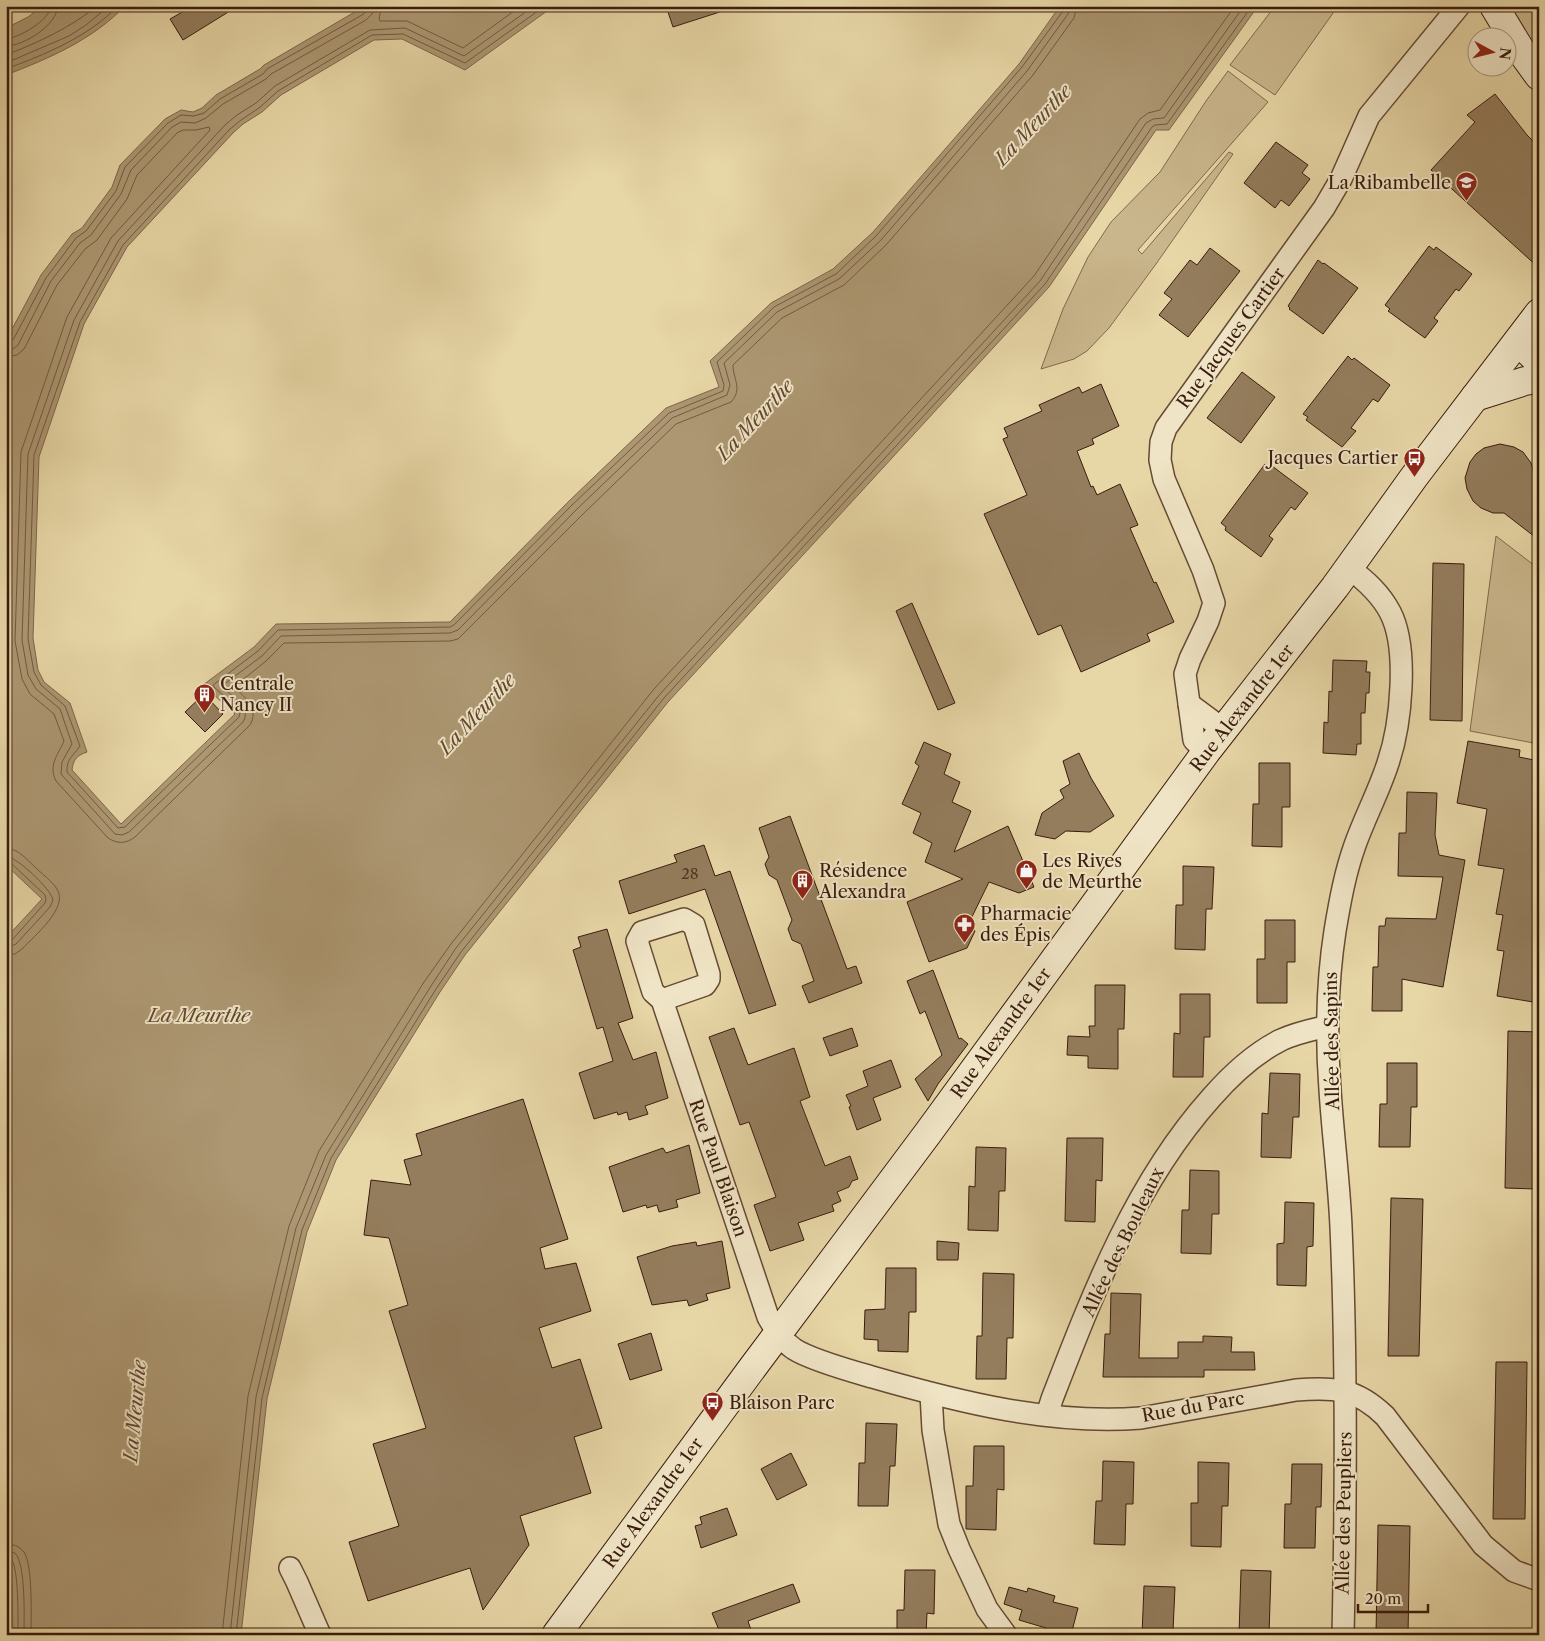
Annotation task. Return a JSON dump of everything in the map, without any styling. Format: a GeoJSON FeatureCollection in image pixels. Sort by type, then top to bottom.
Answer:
{"type":"FeatureCollection","features":[{"type":"Feature","properties":{"kind":"main road"},"geometry":{"type":"LineString","coordinates":[[1494,6],[1523,54],[1539,76]]}},
{"type":"Feature","properties":{"kind":"main road","name":"Rue Alexandre 1er"},"geometry":{"type":"LineString","coordinates":[[556,1635],[922,1141],[1206,752],[1349,568],[1414,477],[1539,313]]}},
{"type":"Feature","properties":{"kind":"main road"},"geometry":{"type":"LineString","coordinates":[[1518,341],[1539,362]]}},
{"type":"Feature","properties":{"kind":"main road"},"geometry":{"type":"LineString","coordinates":[[1475,397],[1539,378]]}},
{"type":"Feature","properties":{"kind":"street","name":"Rue Jacques Cartier"},"geometry":{"type":"LineString","coordinates":[[1206,752],[1194,740],[1185,674],[1214,603],[1203,570],[1164,479],[1160,460],[1163,435],[1166,428],[1324,208],[1341,180],[1369,116],[1459,6]]}},
{"type":"Feature","properties":{"kind":"street","name":"Allée des Sapins"},"geometry":{"type":"LineString","coordinates":[[1346,1392],[1341,1215],[1330,1089],[1329,980],[1333,941],[1347,869],[1355,844],[1388,765],[1397,732],[1401,707],[1397,631],[1392,614],[1368,582],[1349,568]]}},
{"type":"Feature","properties":{"kind":"street"},"geometry":{"type":"LineString","coordinates":[[1189,704],[1224,730]]}},
{"type":"Feature","properties":{"kind":"street","name":"Rue Paul Blaison"},"geometry":{"type":"LineString","coordinates":[[662,1000],[768,1316],[778,1335]]}},
{"type":"Feature","properties":{"kind":"street","name":"Allée des Bouleaux"},"geometry":{"type":"LineString","coordinates":[[1047,1415],[1088,1308],[1108,1263],[1143,1193],[1170,1150],[1197,1113],[1241,1066],[1280,1040],[1298,1033],[1328,1026]]}},
{"type":"Feature","properties":{"kind":"street","name":"Rue du Parc"},"geometry":{"type":"LineString","coordinates":[[778,1335],[794,1349],[857,1373],[931,1394],[995,1408],[1047,1415],[1128,1419],[1159,1416],[1235,1400],[1296,1390],[1317,1389],[1346,1392],[1367,1400],[1385,1416],[1483,1546],[1514,1571],[1539,1580]]}},
{"type":"Feature","properties":{"kind":"street","name":"Allée des Peupliers"},"geometry":{"type":"LineString","coordinates":[[1343,1635],[1346,1392]]}},
{"type":"Feature","properties":{"kind":"street"},"geometry":{"type":"LineString","coordinates":[[931,1394],[933,1430],[949,1524],[958,1548],[985,1604],[1006,1635]]}},
{"type":"Feature","properties":{"kind":"street"},"geometry":{"type":"LineString","coordinates":[[290,1568],[320,1635]]}},
{"type":"Feature","properties":{"kind":"shaded area"},"geometry":{"type":"Polygon","coordinates":[[[1275,6],[1338,6],[1275,95],[1230,65],[1275,6]]]}},
{"type":"Feature","properties":{"kind":"shaded area"},"geometry":{"type":"Polygon","coordinates":[[[1501,6],[1539,6],[1539,50],[1518,28],[1498,9],[1501,6]]]}},
{"type":"Feature","properties":{"kind":"shaded area"},"geometry":{"type":"Polygon","coordinates":[[[1228,71],[1268,102],[1138,250],[1142,254],[1229,152],[1233,154],[1109,328],[1087,351],[1074,359],[1041,369],[1063,309],[1088,257],[1111,222],[1160,172],[1228,71]]]}},
{"type":"Feature","properties":{"kind":"shaded area"},"geometry":{"type":"Polygon","coordinates":[[[1496,536],[1539,569],[1539,744],[1470,731],[1496,536]]]}},
{"type":"Feature","properties":{"kind":"water"},"geometry":{"type":"Polygon","coordinates":[[[42,6],[125,6],[99,29],[70,47],[6,75],[6,28],[28,17],[42,6]]]}},
{"type":"Feature","properties":{"kind":"water","name":"La Meurthe"},"geometry":{"type":"Polygon","coordinates":[[[365,6],[554,6],[465,70],[402,39],[374,40],[281,95],[262,112],[233,133],[127,247],[84,324],[39,457],[33,638],[38,670],[44,682],[70,703],[87,752],[76,758],[72,770],[121,824],[235,714],[203,685],[254,647],[276,624],[450,622],[568,502],[666,408],[719,387],[710,361],[771,303],[833,269],[873,232],[1019,64],[1060,6],[1258,6],[1169,130],[1156,130],[1049,287],[668,702],[465,955],[440,992],[336,1160],[307,1232],[267,1399],[241,1635],[13,1635],[12,1586],[6,1544],[6,938],[42,899],[6,865],[6,344],[41,275],[72,234],[82,228],[112,187],[120,165],[165,119],[181,110],[193,112],[202,108],[216,95],[365,6]]]}},
{"type":"Feature","properties":{"kind":"building"},"geometry":{"type":"Polygon","coordinates":[[[193,6],[238,6],[183,40],[170,19],[193,6]]]}},
{"type":"Feature","properties":{"kind":"building"},"geometry":{"type":"Polygon","coordinates":[[[666,6],[725,6],[726,10],[673,27],[666,6]]]}},
{"type":"Feature","properties":{"kind":"building"},"geometry":{"type":"Polygon","coordinates":[[[1495,94],[1527,135],[1539,147],[1539,268],[1431,170],[1475,122],[1467,115],[1495,94]]]}},
{"type":"Feature","properties":{"kind":"building"},"geometry":{"type":"Polygon","coordinates":[[[1276,142],[1308,165],[1302,173],[1310,179],[1289,206],[1281,200],[1275,208],[1244,183],[1276,142]]]}},
{"type":"Feature","properties":{"kind":"building"},"geometry":{"type":"Polygon","coordinates":[[[1429,246],[1434,250],[1436,247],[1472,274],[1459,291],[1456,289],[1434,318],[1438,321],[1425,338],[1388,311],[1390,309],[1385,305],[1429,246]]]}},
{"type":"Feature","properties":{"kind":"building"},"geometry":{"type":"Polygon","coordinates":[[[1210,248],[1240,271],[1188,337],[1159,315],[1172,299],[1164,293],[1190,260],[1197,265],[1210,248]]]}},
{"type":"Feature","properties":{"kind":"building"},"geometry":{"type":"Polygon","coordinates":[[[1318,260],[1358,288],[1323,334],[1289,309],[1288,306],[1318,260]]]}},
{"type":"Feature","properties":{"kind":"building"},"geometry":{"type":"Polygon","coordinates":[[[1348,356],[1352,360],[1354,358],[1390,385],[1378,402],[1373,399],[1351,428],[1356,431],[1342,447],[1306,420],[1308,417],[1303,414],[1348,356]]]}},
{"type":"Feature","properties":{"kind":"building"},"geometry":{"type":"Polygon","coordinates":[[[1242,372],[1275,397],[1241,443],[1207,418],[1242,372]]]}},
{"type":"Feature","properties":{"kind":"building"},"geometry":{"type":"Polygon","coordinates":[[[1101,384],[1119,426],[1092,439],[1094,444],[1077,451],[1091,487],[1093,486],[1097,495],[1120,484],[1138,525],[1130,528],[1154,583],[1156,582],[1174,622],[1147,634],[1150,641],[1081,672],[1061,625],[1038,635],[984,514],[1027,495],[1003,439],[1008,437],[1004,428],[1042,411],[1039,405],[1079,387],[1082,393],[1101,384]]]}},
{"type":"Feature","properties":{"kind":"building"},"geometry":{"type":"Polygon","coordinates":[[[1500,444],[1514,447],[1523,452],[1531,463],[1535,476],[1539,479],[1539,540],[1504,513],[1493,513],[1481,508],[1473,501],[1467,489],[1465,478],[1470,462],[1484,448],[1500,444]]]}},
{"type":"Feature","properties":{"kind":"building"},"geometry":{"type":"Polygon","coordinates":[[[1265,464],[1270,468],[1272,466],[1308,493],[1295,510],[1291,507],[1269,536],[1273,539],[1261,557],[1225,530],[1226,527],[1221,523],[1265,464]]]}},
{"type":"Feature","properties":{"kind":"building"},"geometry":{"type":"Polygon","coordinates":[[[1433,563],[1464,564],[1462,721],[1430,720],[1433,563]]]}},
{"type":"Feature","properties":{"kind":"building"},"geometry":{"type":"Polygon","coordinates":[[[912,603],[955,703],[938,710],[896,611],[912,603]]]}},
{"type":"Feature","properties":{"kind":"building"},"geometry":{"type":"Polygon","coordinates":[[[1333,660],[1367,661],[1366,672],[1370,672],[1369,693],[1366,693],[1365,713],[1361,713],[1361,744],[1357,744],[1356,755],[1323,753],[1324,722],[1328,723],[1329,691],[1332,692],[1333,660]]]}},
{"type":"Feature","properties":{"kind":"building","name":"Centrale Nancy II"},"geometry":{"type":"Polygon","coordinates":[[[204,694],[223,714],[205,732],[185,712],[204,694]]]}},
{"type":"Feature","properties":{"kind":"building"},"geometry":{"type":"Polygon","coordinates":[[[1468,741],[1520,750],[1519,757],[1539,761],[1539,1003],[1497,996],[1504,951],[1497,950],[1503,915],[1496,914],[1504,869],[1478,865],[1487,809],[1457,803],[1468,741]]]}},
{"type":"Feature","properties":{"kind":"building"},"geometry":{"type":"Polygon","coordinates":[[[924,742],[951,754],[944,774],[960,782],[952,802],[971,811],[954,852],[1008,826],[1034,887],[1019,893],[989,882],[967,927],[975,931],[967,948],[929,962],[907,902],[963,879],[925,862],[932,843],[913,833],[921,813],[902,804],[919,766],[915,763],[924,742]]]}},
{"type":"Feature","properties":{"kind":"building"},"geometry":{"type":"Polygon","coordinates":[[[1079,753],[1091,778],[1114,816],[1090,832],[1066,831],[1055,839],[1035,835],[1042,813],[1064,798],[1060,790],[1070,784],[1063,761],[1079,753]]]}},
{"type":"Feature","properties":{"kind":"building"},"geometry":{"type":"Polygon","coordinates":[[[1259,763],[1290,763],[1290,807],[1282,807],[1282,847],[1252,846],[1253,804],[1259,804],[1259,763]]]}},
{"type":"Feature","properties":{"kind":"building"},"geometry":{"type":"Polygon","coordinates":[[[1407,792],[1437,793],[1435,835],[1439,855],[1465,860],[1443,987],[1402,979],[1402,1011],[1372,1011],[1373,967],[1378,967],[1379,926],[1385,926],[1386,918],[1436,919],[1443,877],[1398,876],[1399,833],[1406,833],[1407,792]]]}},
{"type":"Feature","properties":{"kind":"building","name":"Résidence Alexandra"},"geometry":{"type":"Polygon","coordinates":[[[790,816],[847,969],[856,966],[862,983],[809,1003],[802,986],[814,981],[801,944],[792,940],[788,929],[792,920],[777,880],[769,875],[765,864],[769,857],[759,828],[790,816]]]}},
{"type":"Feature","properties":{"kind":"building"},"geometry":{"type":"Polygon","coordinates":[[[704,845],[715,876],[730,871],[776,1005],[749,1014],[705,889],[629,914],[619,881],[677,862],[674,855],[704,845]]]}},
{"type":"Feature","properties":{"kind":"building"},"geometry":{"type":"Polygon","coordinates":[[[1183,866],[1214,867],[1212,909],[1206,909],[1205,950],[1175,949],[1176,905],[1183,905],[1183,866]]]}},
{"type":"Feature","properties":{"kind":"building"},"geometry":{"type":"Polygon","coordinates":[[[1265,920],[1295,920],[1295,962],[1287,962],[1287,1003],[1257,1003],[1257,959],[1265,959],[1265,920]]]}},
{"type":"Feature","properties":{"kind":"building"},"geometry":{"type":"Polygon","coordinates":[[[607,929],[633,1018],[618,1023],[633,1060],[656,1052],[668,1098],[645,1106],[648,1114],[629,1120],[627,1112],[618,1115],[617,1112],[594,1119],[579,1073],[613,1061],[603,1027],[597,1029],[573,950],[581,947],[578,937],[607,929]]]}},
{"type":"Feature","properties":{"kind":"building"},"geometry":{"type":"Polygon","coordinates":[[[933,970],[959,1039],[961,1038],[968,1044],[938,1084],[928,1101],[915,1079],[942,1055],[925,1011],[920,1014],[907,981],[933,970]]]}},
{"type":"Feature","properties":{"kind":"building"},"geometry":{"type":"Polygon","coordinates":[[[1095,985],[1125,985],[1124,1029],[1118,1029],[1118,1069],[1088,1068],[1088,1056],[1067,1055],[1068,1036],[1090,1037],[1089,1026],[1095,1026],[1095,985]]]}},
{"type":"Feature","properties":{"kind":"building"},"geometry":{"type":"Polygon","coordinates":[[[1180,994],[1210,994],[1210,1037],[1204,1037],[1203,1077],[1173,1077],[1174,1033],[1180,1034],[1180,994]]]}},
{"type":"Feature","properties":{"kind":"building"},"geometry":{"type":"Polygon","coordinates":[[[734,1028],[748,1065],[794,1048],[810,1097],[800,1101],[825,1166],[850,1156],[858,1179],[852,1181],[849,1187],[837,1192],[841,1201],[832,1205],[834,1211],[798,1223],[804,1240],[770,1251],[754,1205],[776,1197],[749,1122],[740,1125],[709,1037],[734,1028]]]}},
{"type":"Feature","properties":{"kind":"building"},"geometry":{"type":"Polygon","coordinates":[[[852,1028],[858,1046],[830,1056],[823,1038],[852,1028]]]}},
{"type":"Feature","properties":{"kind":"building"},"geometry":{"type":"Polygon","coordinates":[[[1508,1031],[1539,1032],[1536,1189],[1505,1188],[1508,1031]]]}},
{"type":"Feature","properties":{"kind":"building"},"geometry":{"type":"Polygon","coordinates":[[[891,1060],[901,1087],[873,1098],[881,1120],[857,1130],[846,1095],[868,1086],[863,1071],[891,1060]]]}},
{"type":"Feature","properties":{"kind":"building"},"geometry":{"type":"Polygon","coordinates":[[[1387,1063],[1417,1063],[1417,1107],[1411,1107],[1410,1147],[1379,1147],[1380,1104],[1387,1104],[1387,1063]]]}},
{"type":"Feature","properties":{"kind":"building"},"geometry":{"type":"Polygon","coordinates":[[[1270,1073],[1300,1074],[1299,1117],[1293,1117],[1291,1158],[1261,1157],[1262,1113],[1268,1114],[1270,1073]]]}},
{"type":"Feature","properties":{"kind":"building"},"geometry":{"type":"Polygon","coordinates":[[[523,1099],[568,1239],[540,1248],[545,1269],[576,1263],[591,1311],[539,1328],[552,1368],[580,1359],[602,1428],[574,1437],[591,1493],[520,1516],[529,1545],[483,1610],[470,1568],[368,1601],[349,1542],[399,1526],[373,1444],[426,1428],[389,1311],[408,1305],[389,1238],[364,1235],[371,1180],[411,1185],[404,1160],[422,1155],[416,1134],[523,1099]]]}},
{"type":"Feature","properties":{"kind":"building"},"geometry":{"type":"Polygon","coordinates":[[[1067,1138],[1103,1138],[1102,1181],[1096,1180],[1095,1222],[1065,1221],[1067,1138]]]}},
{"type":"Feature","properties":{"kind":"building"},"geometry":{"type":"Polygon","coordinates":[[[689,1145],[700,1193],[676,1200],[678,1207],[659,1212],[657,1205],[647,1208],[646,1205],[623,1212],[609,1167],[663,1148],[666,1153],[689,1145]]]}},
{"type":"Feature","properties":{"kind":"building"},"geometry":{"type":"Polygon","coordinates":[[[976,1147],[1006,1148],[1005,1191],[999,1191],[998,1231],[968,1230],[969,1186],[975,1187],[976,1147]]]}},
{"type":"Feature","properties":{"kind":"building"},"geometry":{"type":"Polygon","coordinates":[[[1190,1170],[1219,1171],[1219,1214],[1212,1214],[1211,1254],[1181,1253],[1182,1210],[1189,1210],[1190,1170]]]}},
{"type":"Feature","properties":{"kind":"building"},"geometry":{"type":"Polygon","coordinates":[[[1391,1198],[1423,1199],[1419,1356],[1388,1356],[1391,1198]]]}},
{"type":"Feature","properties":{"kind":"building"},"geometry":{"type":"Polygon","coordinates":[[[1285,1202],[1314,1203],[1313,1246],[1307,1247],[1306,1286],[1277,1285],[1277,1244],[1284,1243],[1285,1202]]]}},
{"type":"Feature","properties":{"kind":"building"},"geometry":{"type":"Polygon","coordinates":[[[722,1241],[730,1288],[706,1294],[708,1300],[689,1306],[687,1300],[652,1305],[637,1257],[672,1246],[696,1242],[697,1246],[722,1241]]]}},
{"type":"Feature","properties":{"kind":"building"},"geometry":{"type":"Polygon","coordinates":[[[937,1241],[959,1243],[958,1260],[937,1260],[937,1241]]]}},
{"type":"Feature","properties":{"kind":"building"},"geometry":{"type":"Polygon","coordinates":[[[886,1268],[916,1268],[916,1312],[909,1312],[908,1352],[878,1351],[878,1340],[864,1339],[865,1310],[885,1309],[886,1268]]]}},
{"type":"Feature","properties":{"kind":"building"},"geometry":{"type":"Polygon","coordinates":[[[983,1273],[1014,1274],[1013,1338],[1007,1338],[1006,1379],[976,1379],[977,1336],[982,1336],[983,1273]]]}},
{"type":"Feature","properties":{"kind":"building"},"geometry":{"type":"Polygon","coordinates":[[[1111,1293],[1141,1294],[1139,1358],[1178,1358],[1178,1342],[1203,1342],[1203,1336],[1232,1337],[1231,1352],[1254,1352],[1255,1370],[1204,1370],[1204,1377],[1103,1377],[1105,1334],[1110,1334],[1111,1293]]]}},
{"type":"Feature","properties":{"kind":"building"},"geometry":{"type":"Polygon","coordinates":[[[651,1333],[662,1370],[630,1380],[618,1344],[651,1333]]]}},
{"type":"Feature","properties":{"kind":"building"},"geometry":{"type":"Polygon","coordinates":[[[1496,1362],[1527,1362],[1525,1519],[1493,1519],[1496,1362]]]}},
{"type":"Feature","properties":{"kind":"building"},"geometry":{"type":"Polygon","coordinates":[[[866,1423],[897,1424],[895,1466],[890,1466],[888,1506],[858,1506],[859,1463],[865,1463],[866,1423]]]}},
{"type":"Feature","properties":{"kind":"building"},"geometry":{"type":"Polygon","coordinates":[[[974,1446],[1004,1446],[1004,1490],[997,1489],[996,1530],[966,1529],[966,1486],[973,1486],[974,1446]]]}},
{"type":"Feature","properties":{"kind":"building"},"geometry":{"type":"Polygon","coordinates":[[[791,1453],[807,1485],[777,1500],[761,1469],[791,1453]]]}},
{"type":"Feature","properties":{"kind":"building"},"geometry":{"type":"Polygon","coordinates":[[[1103,1461],[1134,1462],[1133,1504],[1126,1504],[1125,1545],[1094,1544],[1096,1501],[1102,1501],[1103,1461]]]}},
{"type":"Feature","properties":{"kind":"building"},"geometry":{"type":"Polygon","coordinates":[[[1198,1462],[1229,1463],[1228,1506],[1222,1506],[1221,1547],[1191,1546],[1191,1503],[1198,1503],[1198,1462]]]}},
{"type":"Feature","properties":{"kind":"building"},"geometry":{"type":"Polygon","coordinates":[[[1292,1464],[1322,1464],[1321,1507],[1316,1507],[1315,1548],[1284,1548],[1285,1504],[1291,1504],[1292,1464]]]}},
{"type":"Feature","properties":{"kind":"building"},"geometry":{"type":"Polygon","coordinates":[[[727,1508],[737,1535],[701,1548],[695,1526],[702,1524],[700,1517],[727,1508]]]}},
{"type":"Feature","properties":{"kind":"building"},"geometry":{"type":"Polygon","coordinates":[[[1378,1525],[1410,1526],[1408,1635],[1376,1635],[1378,1525]]]}},
{"type":"Feature","properties":{"kind":"building"},"geometry":{"type":"Polygon","coordinates":[[[905,1570],[935,1570],[934,1614],[927,1613],[926,1635],[897,1635],[897,1610],[904,1610],[905,1570]]]}},
{"type":"Feature","properties":{"kind":"building"},"geometry":{"type":"Polygon","coordinates":[[[1241,1570],[1271,1571],[1269,1635],[1239,1635],[1241,1570]]]}},
{"type":"Feature","properties":{"kind":"building"},"geometry":{"type":"Polygon","coordinates":[[[793,1584],[800,1602],[748,1621],[751,1630],[738,1635],[721,1635],[712,1613],[793,1584]]]}},
{"type":"Feature","properties":{"kind":"building"},"geometry":{"type":"Polygon","coordinates":[[[1144,1586],[1175,1587],[1173,1631],[1167,1631],[1167,1635],[1142,1635],[1144,1586]]]}},
{"type":"Feature","properties":{"kind":"building"},"geometry":{"type":"Polygon","coordinates":[[[1009,1587],[1027,1592],[1028,1588],[1055,1596],[1053,1602],[1078,1608],[1071,1635],[1044,1635],[1046,1628],[1019,1620],[1022,1610],[1004,1604],[1009,1587]]]}},
{"type":"Feature","properties":{"kind":"place","name":"La Ribambelle"},"geometry":{"type":"Point","coordinates":[1467,202]}},
{"type":"Feature","properties":{"kind":"place","name":"Jacques Cartier"},"geometry":{"type":"Point","coordinates":[1414,477]}},
{"type":"Feature","properties":{"kind":"place","name":"Centrale Nancy II"},"geometry":{"type":"Point","coordinates":[204,713]}},
{"type":"Feature","properties":{"kind":"place","name":"Les Rives de Meurthe"},"geometry":{"type":"Point","coordinates":[1026,890]}},
{"type":"Feature","properties":{"kind":"place","name":"Résidence Alexandra"},"geometry":{"type":"Point","coordinates":[803,900]}},
{"type":"Feature","properties":{"kind":"place","name":"Pharmacie des Épis"},"geometry":{"type":"Point","coordinates":[964,943]}},
{"type":"Feature","properties":{"kind":"place","name":"Blaison Parc"},"geometry":{"type":"Point","coordinates":[713,1422]}}]}
